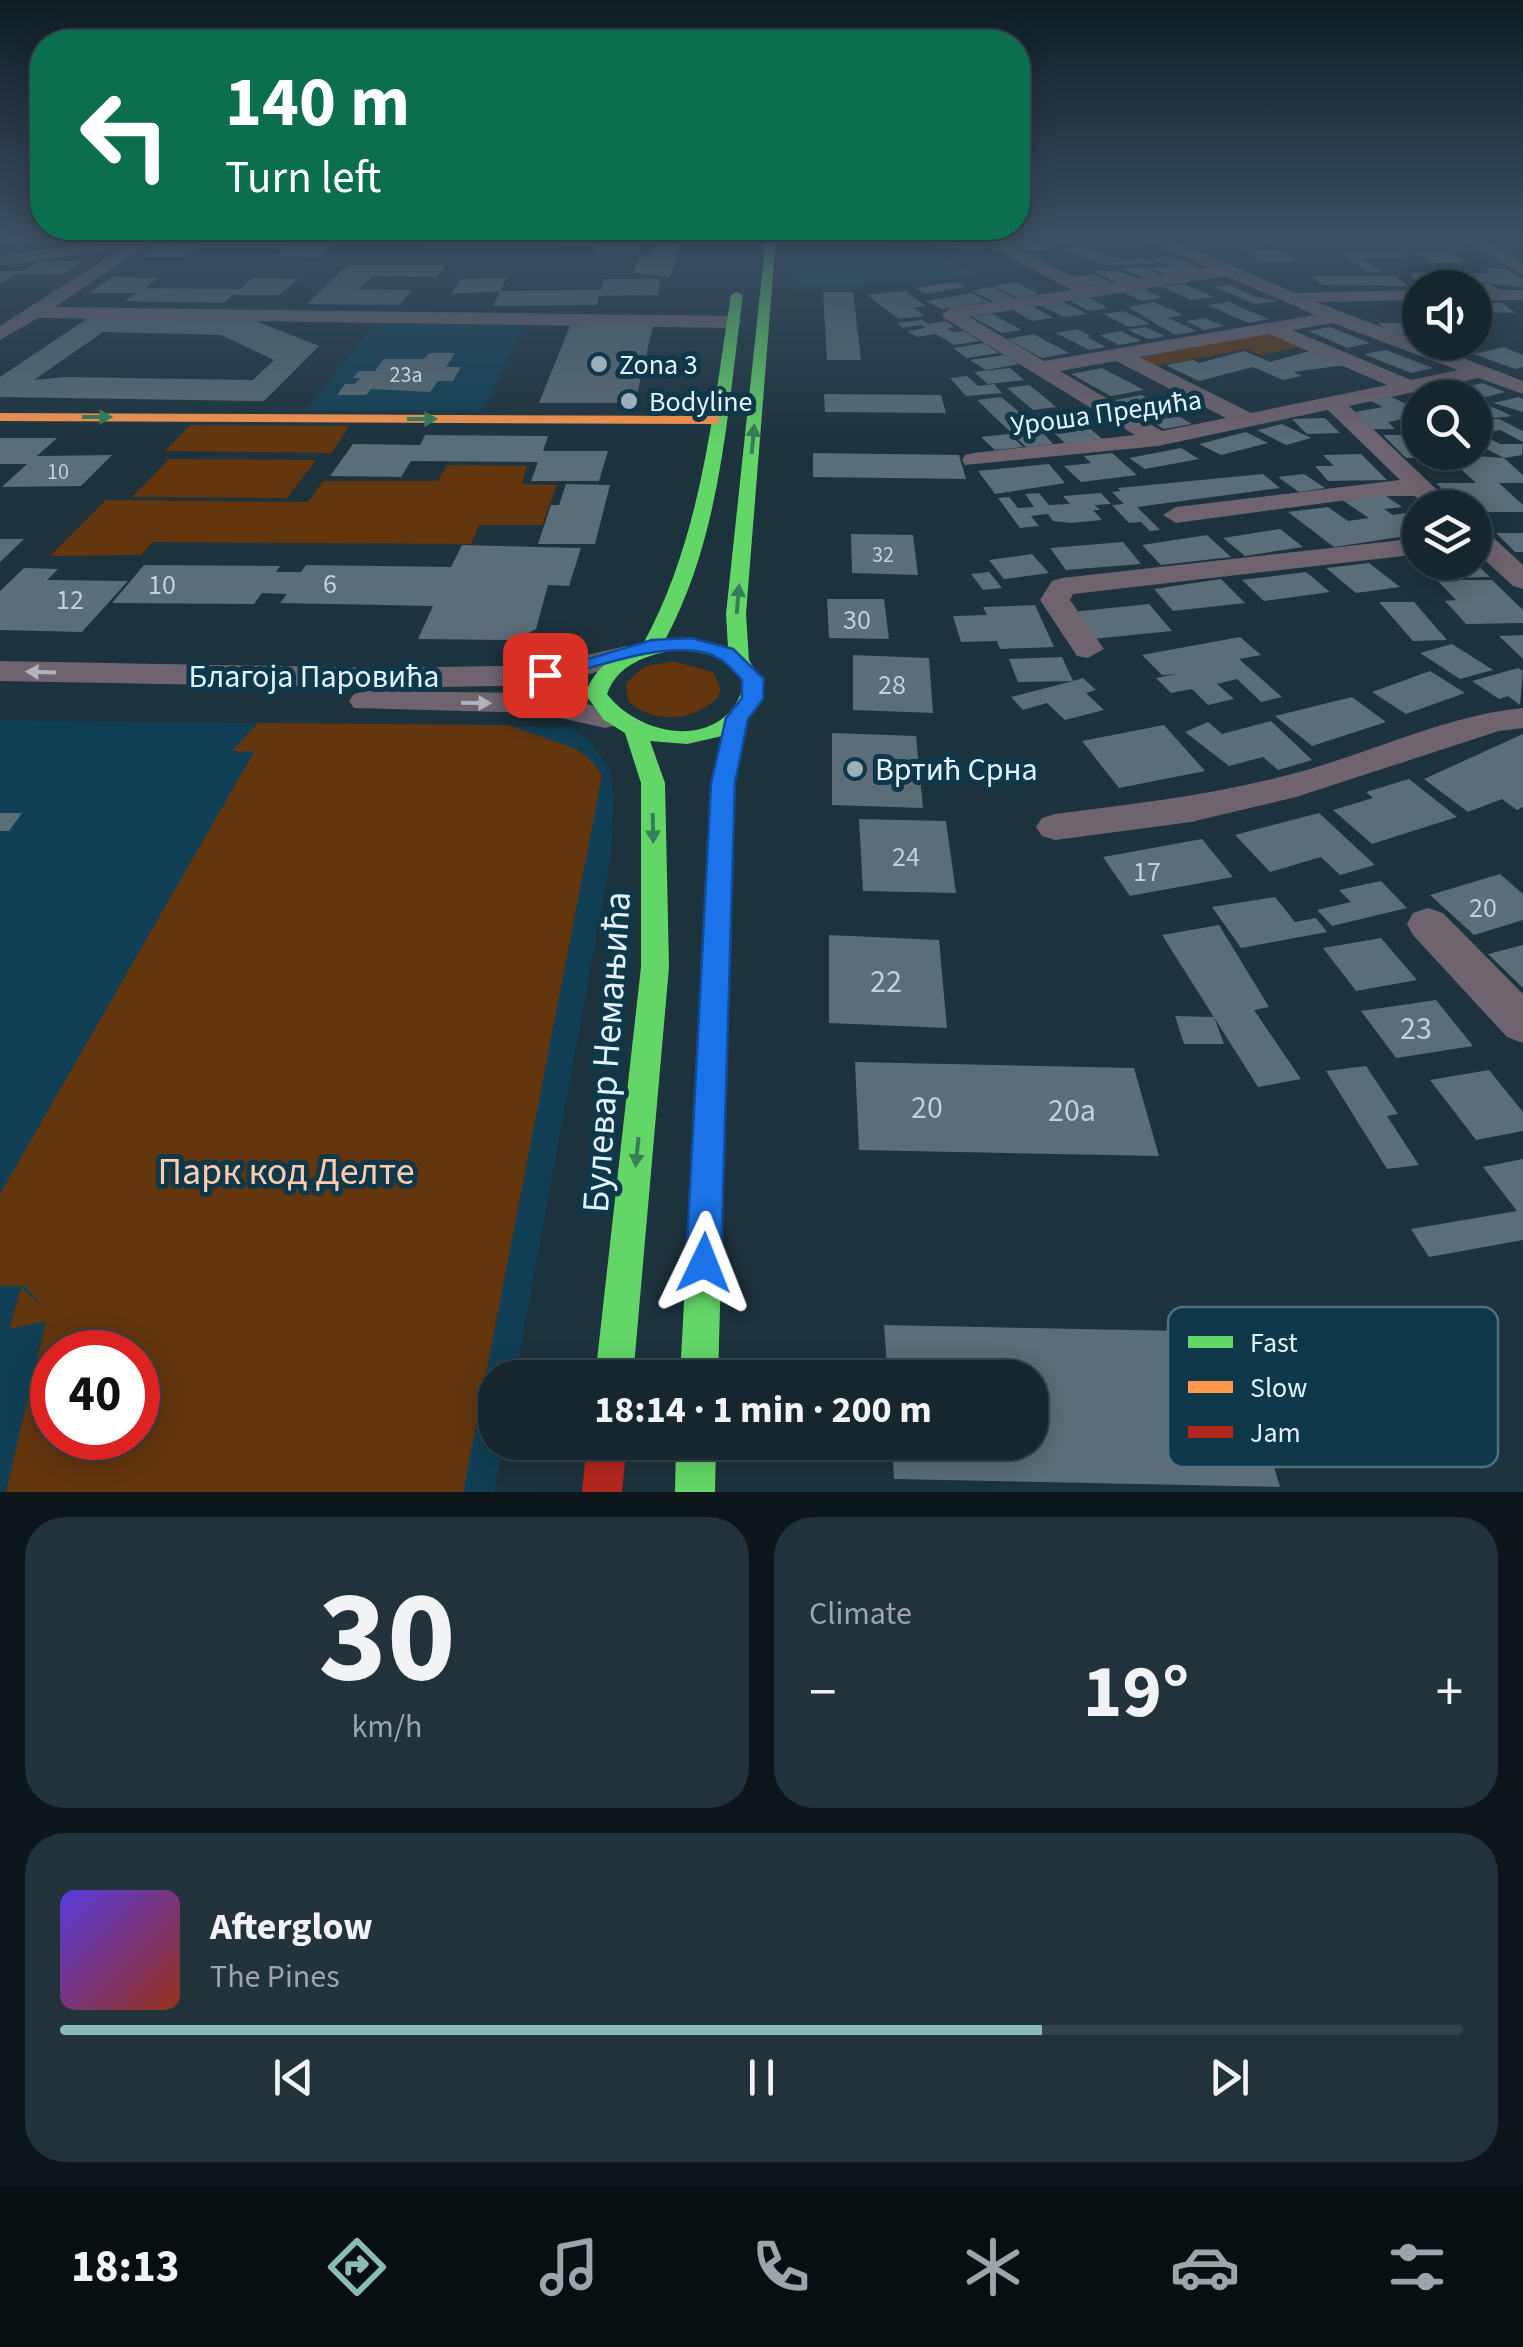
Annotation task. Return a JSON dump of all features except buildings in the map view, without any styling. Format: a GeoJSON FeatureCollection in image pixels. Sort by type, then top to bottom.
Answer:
{"type":"FeatureCollection","features":[{"type":"Feature","properties":{"kind":"street"},"geometry":{"type":"LineString","coordinates":[[0,334],[43,307]]}},
{"type":"Feature","properties":{"kind":"street"},"geometry":{"type":"LineString","coordinates":[[639,650],[688,584],[735,307]]}},
{"type":"Feature","properties":{"kind":"street"},"geometry":{"type":"LineString","coordinates":[[739,661],[736,614],[765,307]]}},
{"type":"Feature","properties":{"kind":"street"},"geometry":{"type":"LineString","coordinates":[[997,307],[950,314],[1158,439]]}},
{"type":"Feature","properties":{"kind":"street"},"geometry":{"type":"LineString","coordinates":[[1311,307],[1523,388]]}},
{"type":"Feature","properties":{"kind":"street"},"geometry":{"type":"LineString","coordinates":[[35,312],[733,322]]}},
{"type":"Feature","properties":{"kind":"street"},"geometry":{"type":"LineString","coordinates":[[1042,368],[1335,318]]}},
{"type":"Feature","properties":{"kind":"street"},"geometry":{"type":"LineString","coordinates":[[1273,329],[1402,384]]}},
{"type":"Feature","properties":{"kind":"street","name":"Уроша Предића"},"geometry":{"type":"LineString","coordinates":[[1120,355],[1246,420]]}},
{"type":"Feature","properties":{"kind":"street","name":"Уроша Предића"},"geometry":{"type":"LineString","coordinates":[[1443,380],[1480,372]]}},
{"type":"Feature","properties":{"kind":"street","name":"Уроша Предића"},"geometry":{"type":"LineString","coordinates":[[974,460],[1158,439],[1402,389]]}},
{"type":"Feature","properties":{"kind":"street"},"geometry":{"type":"LineString","coordinates":[[1333,403],[1421,488]]}},
{"type":"Feature","properties":{"kind":"street"},"geometry":{"type":"LineString","coordinates":[[0,417],[715,420]]}},
{"type":"Feature","properties":{"kind":"street"},"geometry":{"type":"LineString","coordinates":[[1176,516],[1377,488],[1421,488]]}},
{"type":"Feature","properties":{"kind":"street"},"geometry":{"type":"LineString","coordinates":[[1088,649],[1055,600],[1062,587],[1402,548]]}},
{"type":"Feature","properties":{"kind":"street"},"geometry":{"type":"LineString","coordinates":[[1492,552],[1521,577]]}},
{"type":"Feature","properties":{"kind":"street"},"geometry":{"type":"LineString","coordinates":[[691,644],[739,661],[753,679],[747,709],[711,731],[679,738],[636,734],[605,718],[594,691],[610,665],[639,650],[691,644]]}},
{"type":"Feature","properties":{"kind":"street","name":"Благоја Паровића"},"geometry":{"type":"LineString","coordinates":[[0,671],[388,678],[545,675],[639,650]]}},
{"type":"Feature","properties":{"kind":"street","name":"Благоја Паровића"},"geometry":{"type":"LineString","coordinates":[[0,696],[538,703],[605,718]]}},
{"type":"Feature","properties":{"kind":"street"},"geometry":{"type":"LineString","coordinates":[[700,1360],[723,783],[737,718]]}},
{"type":"Feature","properties":{"kind":"street"},"geometry":{"type":"LineString","coordinates":[[1055,827],[1191,809],[1296,785],[1494,721],[1523,718]]}},
{"type":"Feature","properties":{"kind":"street","name":"Булевар Немањића"},"geometry":{"type":"LineString","coordinates":[[616,1360],[656,967],[653,783],[636,734]]}},
{"type":"Feature","properties":{"kind":"street"},"geometry":{"type":"LineString","coordinates":[[1428,924],[1523,1024]]}},
{"type":"Feature","properties":{"kind":"street"},"geometry":{"type":"LineString","coordinates":[[602,1492],[605,1460]]}},
{"type":"Feature","properties":{"kind":"street"},"geometry":{"type":"LineString","coordinates":[[694,1492],[695,1460]]}},
{"type":"Feature","properties":{"kind":"shaded area"},"geometry":{"type":"Polygon","coordinates":[[[375,324],[525,325],[482,411],[306,410],[375,324]]]}},
{"type":"Feature","properties":{"kind":"shaded area","name":"Парк код Делте"},"geometry":{"type":"Polygon","coordinates":[[[0,720],[570,727],[588,739],[609,767],[614,796],[610,862],[518,1360],[478,1360],[478,1460],[500,1460],[494,1492],[0,1492],[0,720]]]}},
{"type":"Feature","properties":{"kind":"green space"},"geometry":{"type":"Polygon","coordinates":[[[1270,333],[1302,347],[1260,355],[1247,349],[1156,366],[1139,357],[1270,333]]]}},
{"type":"Feature","properties":{"kind":"green space"},"geometry":{"type":"Polygon","coordinates":[[[190,425],[349,426],[332,453],[165,451],[190,425]]]}},
{"type":"Feature","properties":{"kind":"green space"},"geometry":{"type":"Polygon","coordinates":[[[169,459],[316,460],[287,498],[132,497],[169,459]]]}},
{"type":"Feature","properties":{"kind":"green space"},"geometry":{"type":"Polygon","coordinates":[[[447,465],[527,466],[522,484],[557,485],[542,525],[479,525],[471,544],[152,542],[141,555],[50,556],[106,500],[308,502],[323,481],[438,481],[447,465]]]}},
{"type":"Feature","properties":{"kind":"green space"},"geometry":{"type":"Polygon","coordinates":[[[672,661],[713,672],[721,689],[717,698],[696,712],[673,717],[649,714],[628,701],[626,683],[644,667],[672,661]]]}},
{"type":"Feature","properties":{"kind":"green space","name":"Парк код Делте"},"geometry":{"type":"Polygon","coordinates":[[[258,723],[507,725],[574,748],[589,758],[602,775],[489,1360],[478,1360],[478,1415],[463,1492],[6,1492],[30,1389],[30,1460],[160,1460],[160,1330],[44,1330],[46,1321],[9,1329],[21,1288],[43,1306],[25,1286],[0,1286],[0,1194],[254,752],[232,751],[258,723]]]}},
{"type":"Feature","properties":{"kind":"traffic: fast"},"geometry":{"type":"LineString","coordinates":[[652,646],[672,609],[701,524],[735,307]]}},
{"type":"Feature","properties":{"kind":"traffic: fast"},"geometry":{"type":"LineString","coordinates":[[739,661],[736,614],[765,307]]}},
{"type":"Feature","properties":{"kind":"traffic: fast"},"geometry":{"type":"LineString","coordinates":[[672,644],[721,651],[749,673],[754,685],[748,706],[733,722],[687,738],[660,737],[634,729],[612,715],[596,694],[607,672],[625,658],[672,644]]}},
{"type":"Feature","properties":{"kind":"traffic: fast"},"geometry":{"type":"LineString","coordinates":[[700,1360],[723,783],[737,718]]}},
{"type":"Feature","properties":{"kind":"traffic: fast"},"geometry":{"type":"LineString","coordinates":[[616,1360],[655,967],[653,783],[636,734]]}},
{"type":"Feature","properties":{"kind":"traffic: fast"},"geometry":{"type":"LineString","coordinates":[[695,1492],[696,1460]]}},
{"type":"Feature","properties":{"kind":"traffic: slow"},"geometry":{"type":"LineString","coordinates":[[0,417],[715,420]]}},
{"type":"Feature","properties":{"kind":"traffic: jam"},"geometry":{"type":"LineString","coordinates":[[602,1492],[605,1460]]}},
{"type":"Feature","properties":{"kind":"place","name":"Zona 3"},"geometry":{"type":"Point","coordinates":[599,364]}},
{"type":"Feature","properties":{"kind":"place","name":"Bodyline"},"geometry":{"type":"Point","coordinates":[629,401]}},
{"type":"Feature","properties":{"kind":"place","name":"Вртић Срна"},"geometry":{"type":"Point","coordinates":[855,769]}},
{"type":"Feature","properties":{"kind":"route"},"geometry":{"type":"LineString","coordinates":[[545,675],[564,673],[652,646],[691,644],[726,653],[748,669],[753,679],[752,699],[737,718],[723,783],[704,1263]]}}]}
